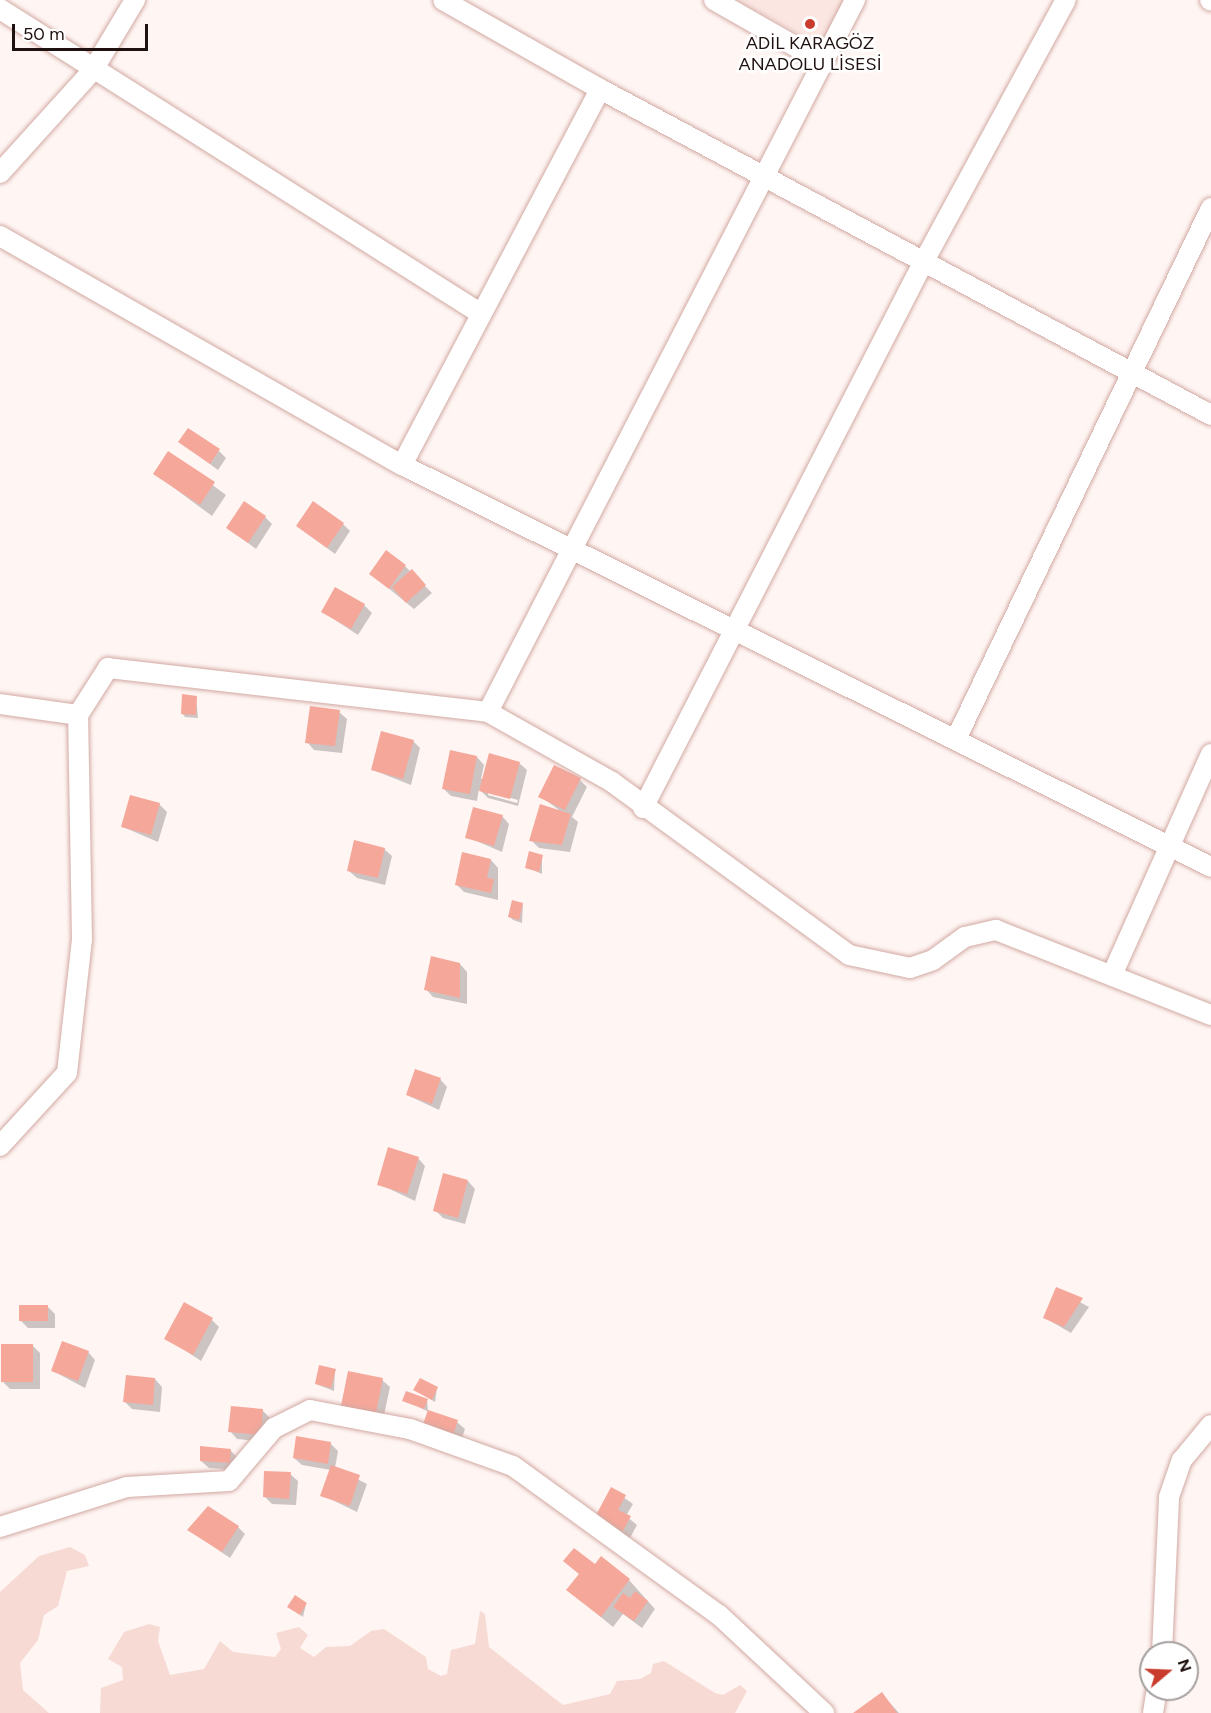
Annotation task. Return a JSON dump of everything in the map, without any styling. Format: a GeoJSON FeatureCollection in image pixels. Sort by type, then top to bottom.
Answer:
{"type":"FeatureCollection","features":[{"type":"Feature","properties":{"kind":"street"},"geometry":{"type":"LineString","coordinates":[[0,173],[93,70],[135,0]]}},
{"type":"Feature","properties":{"kind":"street"},"geometry":{"type":"LineString","coordinates":[[443,0],[600,89],[761,176],[1211,415]]}},
{"type":"Feature","properties":{"kind":"street"},"geometry":{"type":"LineString","coordinates":[[714,0],[821,61]]}},
{"type":"Feature","properties":{"kind":"street"},"geometry":{"type":"LineString","coordinates":[[488,712],[574,548],[761,176],[855,0]]}},
{"type":"Feature","properties":{"kind":"street"},"geometry":{"type":"LineString","coordinates":[[644,808],[923,263],[1065,0]]}},
{"type":"Feature","properties":{"kind":"street"},"geometry":{"type":"LineString","coordinates":[[0,9],[480,313]]}},
{"type":"Feature","properties":{"kind":"street"},"geometry":{"type":"LineString","coordinates":[[402,465],[480,313],[600,89]]}},
{"type":"Feature","properties":{"kind":"street"},"geometry":{"type":"LineString","coordinates":[[956,739],[1211,208]]}},
{"type":"Feature","properties":{"kind":"street"},"geometry":{"type":"LineString","coordinates":[[0,236],[402,465],[574,548],[1211,867]]}},
{"type":"Feature","properties":{"kind":"street"},"geometry":{"type":"LineString","coordinates":[[0,1146],[46,1101],[70,1060],[81,940],[78,715],[108,668],[488,712],[612,782],[644,808],[849,955],[910,968],[933,960],[965,937],[996,930],[1113,973],[1211,1015]]}},
{"type":"Feature","properties":{"kind":"street"},"geometry":{"type":"LineString","coordinates":[[0,704],[78,715]]}},
{"type":"Feature","properties":{"kind":"street"},"geometry":{"type":"LineString","coordinates":[[1113,973],[1211,754]]}},
{"type":"Feature","properties":{"kind":"street"},"geometry":{"type":"LineString","coordinates":[[0,1527],[127,1487],[229,1481],[274,1428],[310,1410],[410,1428],[513,1466],[719,1614],[824,1713]]}},
{"type":"Feature","properties":{"kind":"street"},"geometry":{"type":"LineString","coordinates":[[1163,1641],[1169,1497],[1182,1460],[1211,1425]]}},
{"type":"Feature","properties":{"kind":"shaded area","name":"ADİL KARAGÖZ ANADOLU LİSESİ"},"geometry":{"type":"Polygon","coordinates":[[[737,0],[852,0],[825,48],[737,0]]]}},
{"type":"Feature","properties":{"kind":"shaded area"},"geometry":{"type":"Polygon","coordinates":[[[70,1547],[85,1555],[89,1566],[67,1571],[58,1606],[44,1615],[38,1640],[20,1663],[23,1690],[49,1713],[0,1713],[0,1592],[39,1556],[70,1547]]]}},
{"type":"Feature","properties":{"kind":"shaded area"},"geometry":{"type":"Polygon","coordinates":[[[480,1611],[485,1614],[489,1647],[563,1705],[610,1694],[617,1681],[640,1679],[651,1673],[653,1664],[664,1661],[715,1693],[723,1695],[740,1685],[747,1691],[735,1713],[100,1713],[101,1688],[123,1680],[122,1667],[108,1659],[124,1632],[149,1624],[160,1627],[158,1641],[170,1675],[204,1669],[220,1641],[233,1652],[275,1657],[281,1649],[276,1633],[299,1627],[308,1635],[300,1648],[314,1657],[326,1647],[350,1646],[371,1631],[384,1629],[426,1657],[428,1669],[441,1676],[447,1674],[451,1650],[475,1644],[480,1611]]]}},
{"type":"Feature","properties":{"kind":"building"},"geometry":{"type":"Polygon","coordinates":[[[188,428],[220,449],[210,464],[178,442],[188,428]]]}},
{"type":"Feature","properties":{"kind":"building"},"geometry":{"type":"Polygon","coordinates":[[[168,451],[215,482],[200,505],[153,474],[168,451]]]}},
{"type":"Feature","properties":{"kind":"building"},"geometry":{"type":"Polygon","coordinates":[[[244,501],[266,516],[248,543],[226,528],[244,501]]]}},
{"type":"Feature","properties":{"kind":"building"},"geometry":{"type":"Polygon","coordinates":[[[313,501],[344,523],[327,548],[296,526],[313,501]]]}},
{"type":"Feature","properties":{"kind":"building"},"geometry":{"type":"Polygon","coordinates":[[[386,550],[406,565],[389,589],[369,574],[386,550]]]}},
{"type":"Feature","properties":{"kind":"building"},"geometry":{"type":"Polygon","coordinates":[[[412,569],[426,585],[406,603],[392,587],[412,569]]]}},
{"type":"Feature","properties":{"kind":"building"},"geometry":{"type":"Polygon","coordinates":[[[335,587],[365,604],[351,629],[321,612],[335,587]]]}},
{"type":"Feature","properties":{"kind":"building"},"geometry":{"type":"Polygon","coordinates":[[[182,694],[197,696],[196,715],[181,714],[182,694]]]}},
{"type":"Feature","properties":{"kind":"building"},"geometry":{"type":"Polygon","coordinates":[[[310,706],[340,710],[335,746],[305,743],[310,706]]]}},
{"type":"Feature","properties":{"kind":"building"},"geometry":{"type":"Polygon","coordinates":[[[381,731],[414,740],[403,779],[371,770],[381,731]]]}},
{"type":"Feature","properties":{"kind":"building"},"geometry":{"type":"Polygon","coordinates":[[[450,750],[477,756],[470,794],[442,789],[450,750]]]}},
{"type":"Feature","properties":{"kind":"building"},"geometry":{"type":"Polygon","coordinates":[[[489,753],[520,762],[510,799],[479,791],[489,753]]]}},
{"type":"Feature","properties":{"kind":"building"},"geometry":{"type":"Polygon","coordinates":[[[554,765],[581,778],[565,810],[538,797],[554,765]]]}},
{"type":"Feature","properties":{"kind":"building"},"geometry":{"type":"Polygon","coordinates":[[[130,795],[160,803],[151,835],[121,827],[130,795]]]}},
{"type":"Feature","properties":{"kind":"building"},"geometry":{"type":"Polygon","coordinates":[[[540,804],[571,814],[562,845],[529,841],[540,804]]]}},
{"type":"Feature","properties":{"kind":"building"},"geometry":{"type":"Polygon","coordinates":[[[473,807],[503,815],[494,846],[465,838],[473,807]]]}},
{"type":"Feature","properties":{"kind":"building"},"geometry":{"type":"Polygon","coordinates":[[[354,840],[385,848],[378,878],[347,871],[354,840]]]}},
{"type":"Feature","properties":{"kind":"building"},"geometry":{"type":"Polygon","coordinates":[[[529,851],[543,855],[539,872],[525,868],[529,851]]]}},
{"type":"Feature","properties":{"kind":"building"},"geometry":{"type":"Polygon","coordinates":[[[462,852],[491,859],[487,878],[494,879],[491,893],[455,885],[462,852]]]}},
{"type":"Feature","properties":{"kind":"building"},"geometry":{"type":"Polygon","coordinates":[[[512,900],[523,903],[519,920],[508,917],[512,900]]]}},
{"type":"Feature","properties":{"kind":"building"},"geometry":{"type":"Polygon","coordinates":[[[431,956],[460,963],[460,998],[424,990],[431,956]]]}},
{"type":"Feature","properties":{"kind":"building"},"geometry":{"type":"Polygon","coordinates":[[[415,1069],[441,1078],[432,1104],[406,1095],[415,1069]]]}},
{"type":"Feature","properties":{"kind":"building"},"geometry":{"type":"Polygon","coordinates":[[[388,1147],[419,1157],[407,1194],[377,1185],[388,1147]]]}},
{"type":"Feature","properties":{"kind":"building"},"geometry":{"type":"Polygon","coordinates":[[[443,1173],[468,1180],[458,1218],[433,1211],[443,1173]]]}},
{"type":"Feature","properties":{"kind":"building"},"geometry":{"type":"Polygon","coordinates":[[[1056,1287],[1083,1298],[1064,1327],[1043,1318],[1056,1287]]]}},
{"type":"Feature","properties":{"kind":"building"},"geometry":{"type":"Polygon","coordinates":[[[184,1302],[213,1318],[193,1355],[164,1339],[184,1302]]]}},
{"type":"Feature","properties":{"kind":"building"},"geometry":{"type":"Polygon","coordinates":[[[19,1305],[48,1305],[48,1321],[19,1321],[19,1305]]]}},
{"type":"Feature","properties":{"kind":"building"},"geometry":{"type":"Polygon","coordinates":[[[62,1341],[89,1351],[78,1381],[51,1371],[62,1341]]]}},
{"type":"Feature","properties":{"kind":"building"},"geometry":{"type":"Polygon","coordinates":[[[1,1344],[33,1344],[33,1382],[1,1382],[1,1344]]]}},
{"type":"Feature","properties":{"kind":"building"},"geometry":{"type":"Polygon","coordinates":[[[319,1365],[336,1369],[331,1388],[315,1384],[319,1365]]]}},
{"type":"Feature","properties":{"kind":"building"},"geometry":{"type":"Polygon","coordinates":[[[348,1371],[383,1378],[376,1413],[341,1406],[348,1371]]]}},
{"type":"Feature","properties":{"kind":"building"},"geometry":{"type":"Polygon","coordinates":[[[126,1375],[155,1378],[153,1405],[123,1402],[126,1375]]]}},
{"type":"Feature","properties":{"kind":"building"},"geometry":{"type":"Polygon","coordinates":[[[420,1378],[438,1387],[432,1400],[413,1390],[420,1378]]]}},
{"type":"Feature","properties":{"kind":"building"},"geometry":{"type":"Polygon","coordinates":[[[406,1391],[428,1399],[424,1409],[402,1401],[406,1391]]]}},
{"type":"Feature","properties":{"kind":"building"},"geometry":{"type":"Polygon","coordinates":[[[231,1406],[263,1409],[261,1435],[228,1432],[231,1406]]]}},
{"type":"Feature","properties":{"kind":"building"},"geometry":{"type":"Polygon","coordinates":[[[428,1410],[458,1420],[451,1441],[421,1430],[428,1410]]]}},
{"type":"Feature","properties":{"kind":"building"},"geometry":{"type":"Polygon","coordinates":[[[296,1436],[331,1442],[328,1464],[293,1458],[296,1436]]]}},
{"type":"Feature","properties":{"kind":"building"},"geometry":{"type":"Polygon","coordinates":[[[200,1446],[231,1449],[230,1463],[200,1461],[200,1446]]]}},
{"type":"Feature","properties":{"kind":"building"},"geometry":{"type":"Polygon","coordinates":[[[331,1465],[360,1475],[350,1506],[320,1496],[331,1465]]]}},
{"type":"Feature","properties":{"kind":"building"},"geometry":{"type":"Polygon","coordinates":[[[264,1471],[291,1472],[289,1499],[263,1497],[264,1471]]]}},
{"type":"Feature","properties":{"kind":"building"},"geometry":{"type":"Polygon","coordinates":[[[611,1487],[626,1495],[618,1510],[631,1516],[623,1531],[595,1517],[611,1487]]]}},
{"type":"Feature","properties":{"kind":"building"},"geometry":{"type":"Polygon","coordinates":[[[208,1506],[239,1526],[222,1552],[187,1530],[208,1506]]]}},
{"type":"Feature","properties":{"kind":"building"},"geometry":{"type":"Polygon","coordinates":[[[574,1548],[595,1564],[601,1556],[630,1579],[601,1617],[566,1590],[579,1574],[563,1561],[574,1548]]]}},
{"type":"Feature","properties":{"kind":"building"},"geometry":{"type":"Polygon","coordinates":[[[635,1591],[648,1601],[634,1621],[613,1607],[623,1593],[630,1598],[635,1591]]]}},
{"type":"Feature","properties":{"kind":"building"},"geometry":{"type":"Polygon","coordinates":[[[295,1595],[307,1603],[300,1615],[287,1607],[295,1595]]]}},
{"type":"Feature","properties":{"kind":"building"},"geometry":{"type":"Polygon","coordinates":[[[882,1692],[897,1713],[853,1713],[882,1692]]]}},
{"type":"Feature","properties":{"kind":"place","name":"ADİL KARAGÖZ ANADOLU LİSESİ"},"geometry":{"type":"Point","coordinates":[810,24]}}]}
